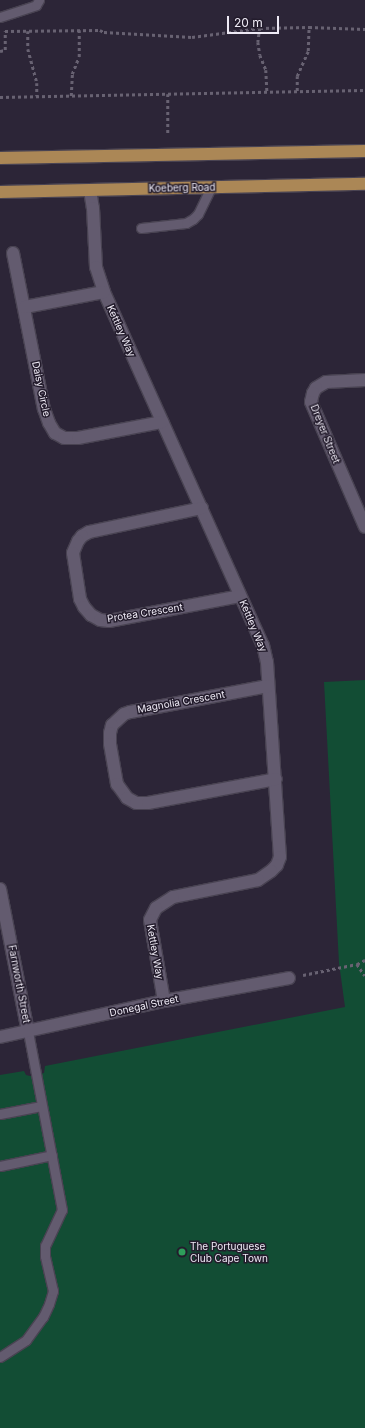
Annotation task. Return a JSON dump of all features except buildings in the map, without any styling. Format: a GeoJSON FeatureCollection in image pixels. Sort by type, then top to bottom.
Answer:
{"type":"FeatureCollection","features":[{"type":"Feature","properties":{"kind":"main road"},"geometry":{"type":"LineString","coordinates":[[0,158],[365,151]]}},
{"type":"Feature","properties":{"kind":"main road","name":"Koeberg Road"},"geometry":{"type":"LineString","coordinates":[[0,192],[365,184]]}},
{"type":"Feature","properties":{"kind":"street","name":"Kettley Way"},"geometry":{"type":"LineString","coordinates":[[90,190],[93,208],[96,268],[104,292],[263,645],[267,662],[280,857],[277,865],[258,880],[173,897],[163,902],[152,914],[150,920],[164,1001]]}},
{"type":"Feature","properties":{"kind":"street","name":"Daisy Circle"},"geometry":{"type":"LineString","coordinates":[[13,253],[25,307],[44,409],[49,423],[55,433],[64,438],[78,438],[162,422]]}},
{"type":"Feature","properties":{"kind":"street"},"geometry":{"type":"LineString","coordinates":[[25,307],[104,292]]}},
{"type":"Feature","properties":{"kind":"street","name":"Dreyer Street"},"geometry":{"type":"LineString","coordinates":[[365,380],[334,380],[321,384],[313,393],[311,402],[365,527]]}},
{"type":"Feature","properties":{"kind":"street","name":"Protea Crescent"},"geometry":{"type":"LineString","coordinates":[[202,508],[89,532],[82,536],[73,553],[80,599],[84,607],[91,615],[100,620],[109,621],[240,596]]}},
{"type":"Feature","properties":{"kind":"street","name":"Magnolia Crescent"},"geometry":{"type":"LineString","coordinates":[[268,686],[124,714],[112,725],[110,744],[117,784],[127,798],[136,803],[148,803],[276,779]]}},
{"type":"Feature","properties":{"kind":"street","name":"Farnworth Street"},"geometry":{"type":"LineString","coordinates":[[0,890],[28,1032]]}},
{"type":"Feature","properties":{"kind":"street","name":"Donegal Street"},"geometry":{"type":"LineString","coordinates":[[0,1037],[164,1001],[289,978]]}},
{"type":"Feature","properties":{"kind":"lane"},"geometry":{"type":"LineString","coordinates":[[0,17],[36,5],[40,0]]}},
{"type":"Feature","properties":{"kind":"lane"},"geometry":{"type":"LineString","coordinates":[[141,228],[186,223],[190,221],[198,214],[211,187]]}},
{"type":"Feature","properties":{"kind":"lane"},"geometry":{"type":"LineString","coordinates":[[0,1357],[16,1348],[35,1329],[43,1317],[53,1291],[45,1256],[45,1246],[62,1210],[28,1032]]}},
{"type":"Feature","properties":{"kind":"lane"},"geometry":{"type":"LineString","coordinates":[[0,1114],[41,1106]]}},
{"type":"Feature","properties":{"kind":"lane"},"geometry":{"type":"LineString","coordinates":[[0,1166],[52,1155]]}},
{"type":"Feature","properties":{"kind":"path"},"geometry":{"type":"LineString","coordinates":[[297,91],[297,76],[308,51],[309,27]]}},
{"type":"Feature","properties":{"kind":"path"},"geometry":{"type":"LineString","coordinates":[[0,50],[5,50],[5,31],[100,30],[104,32],[192,37],[260,28],[309,27],[365,29]]}},
{"type":"Feature","properties":{"kind":"path"},"geometry":{"type":"LineString","coordinates":[[260,28],[258,42],[260,55],[266,70],[267,92]]}},
{"type":"Feature","properties":{"kind":"path"},"geometry":{"type":"LineString","coordinates":[[71,96],[72,74],[79,57],[79,30]]}},
{"type":"Feature","properties":{"kind":"path"},"geometry":{"type":"LineString","coordinates":[[28,31],[28,49],[37,83],[37,96]]}},
{"type":"Feature","properties":{"kind":"path"},"geometry":{"type":"LineString","coordinates":[[0,97],[365,90]]}},
{"type":"Feature","properties":{"kind":"path"},"geometry":{"type":"LineString","coordinates":[[168,94],[168,133]]}},
{"type":"Feature","properties":{"kind":"path"},"geometry":{"type":"LineString","coordinates":[[289,978],[357,964],[365,960]]}},
{"type":"Feature","properties":{"kind":"path"},"geometry":{"type":"LineString","coordinates":[[357,964],[365,976]]}},
{"type":"Feature","properties":{"kind":"green space","name":"The Portuguese Club Cape Town"},"geometry":{"type":"Polygon","coordinates":[[[365,680],[365,1428],[0,1428],[0,1075],[24,1071],[26,1075],[30,1076],[44,1073],[45,1066],[345,1007],[339,963],[324,682],[365,680]]]}},
{"type":"Feature","properties":{"kind":"place","name":"The Portuguese Club Cape Town"},"geometry":{"type":"Point","coordinates":[182,1252]}}]}
